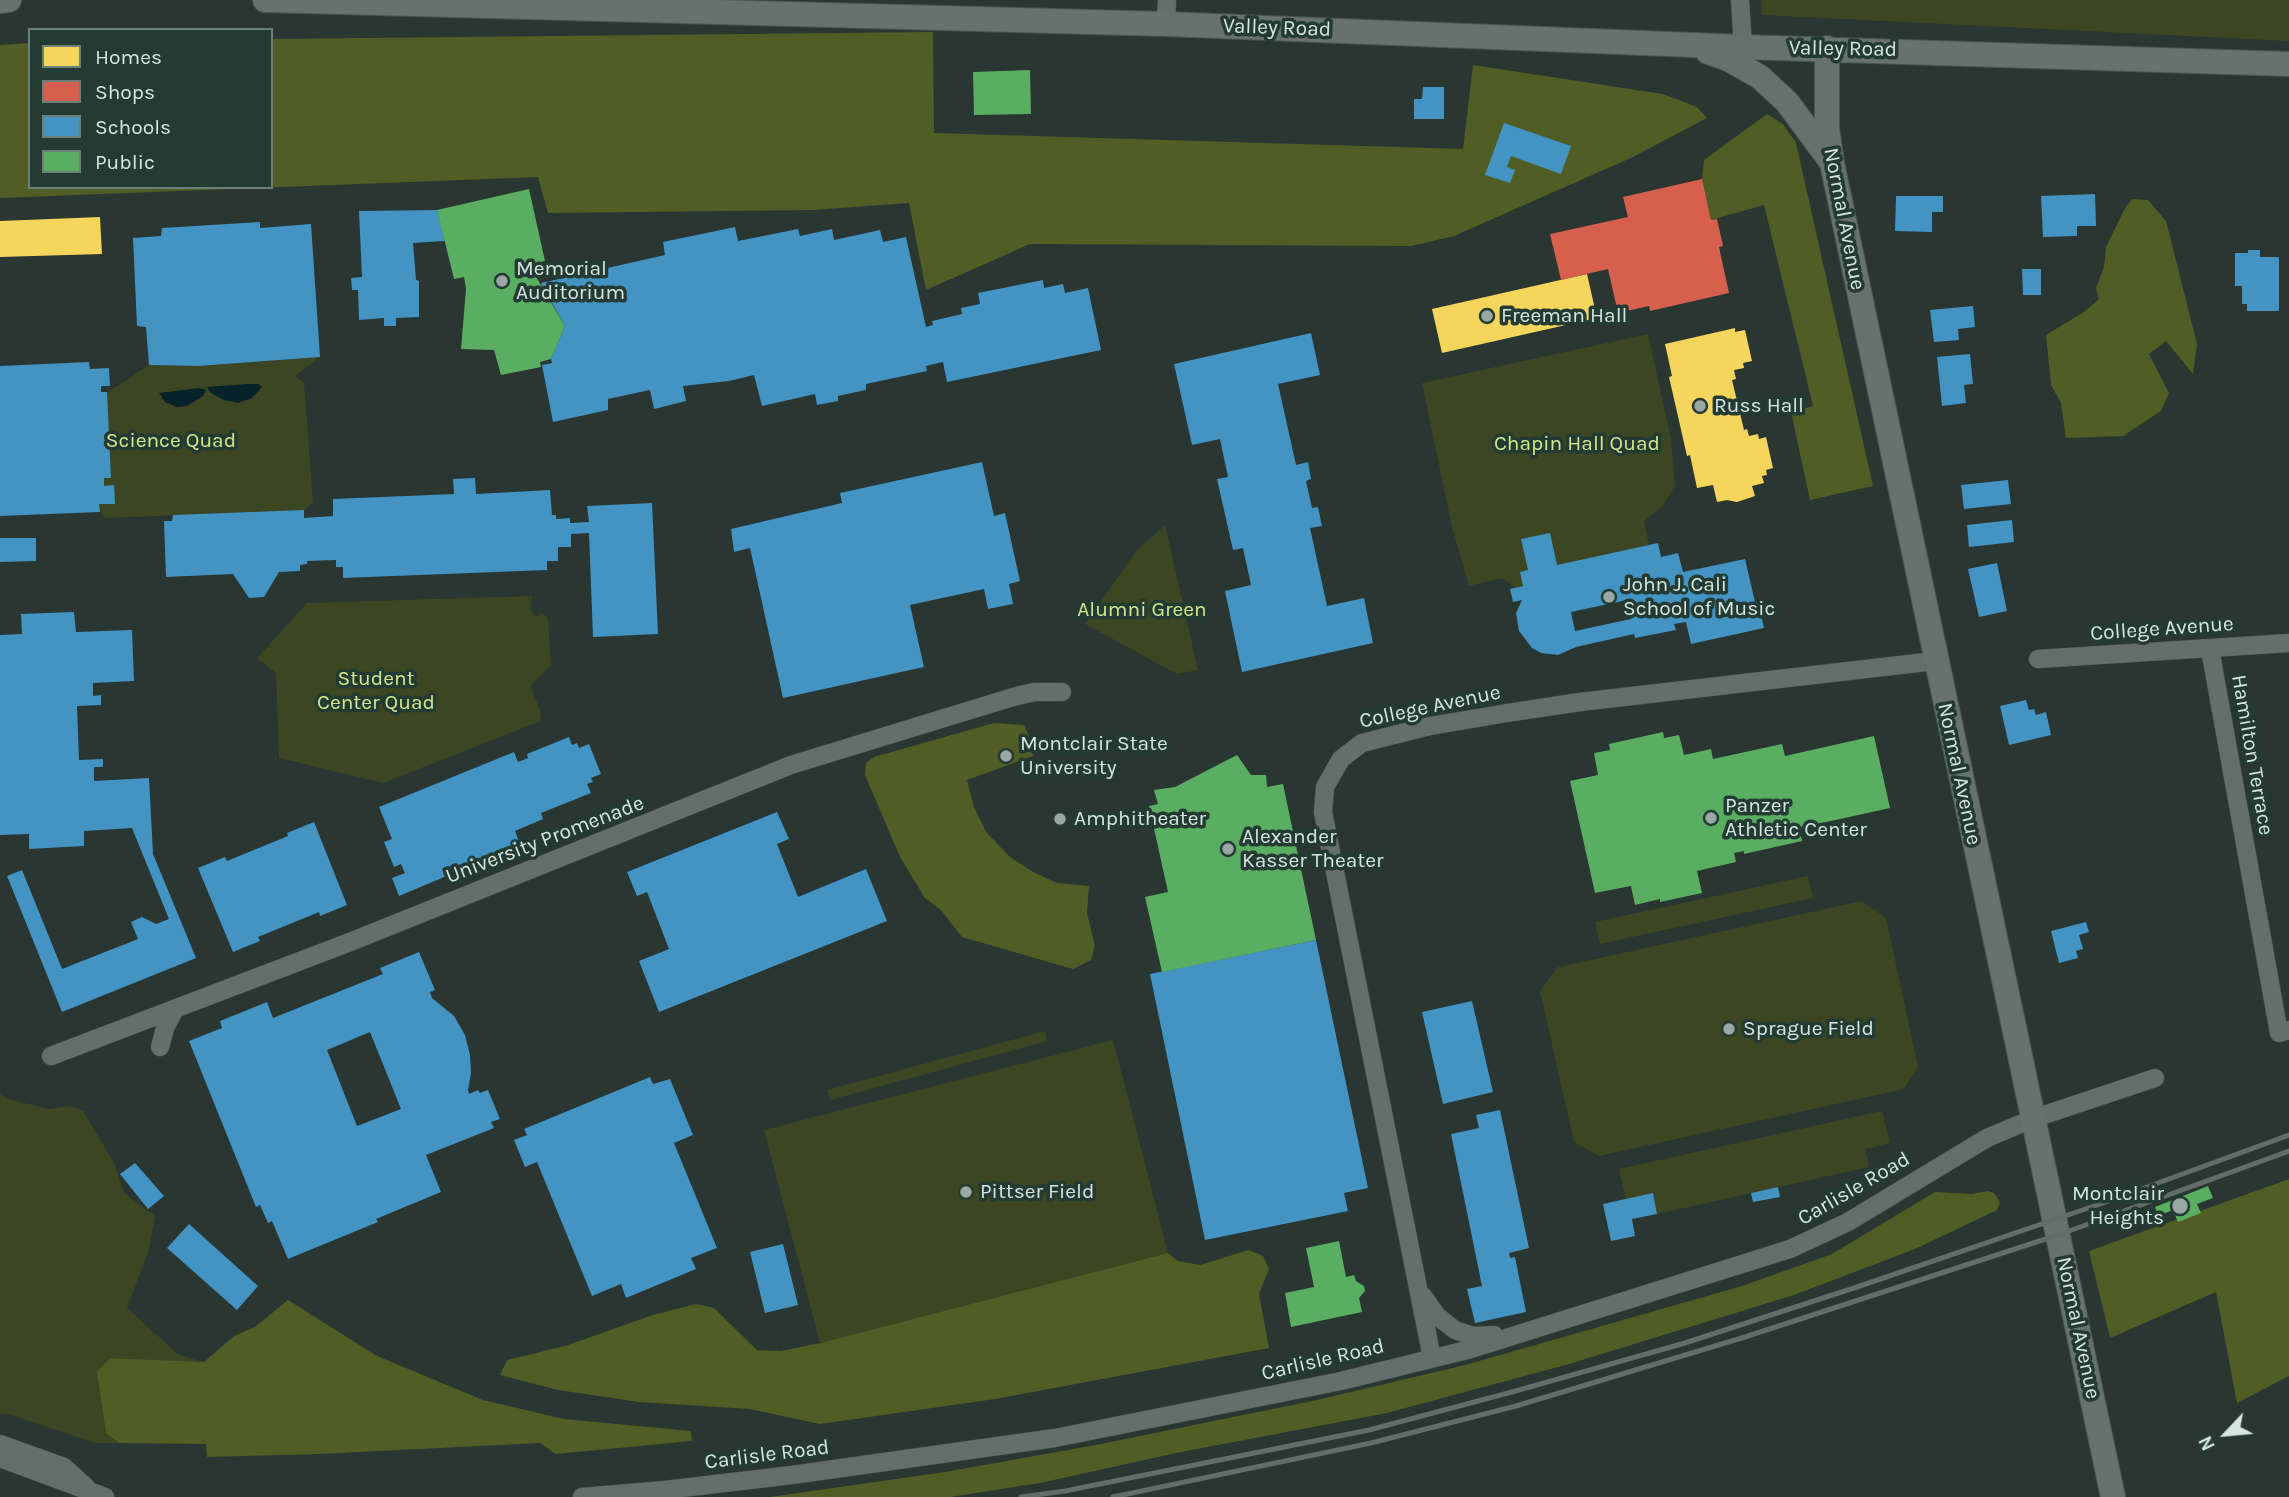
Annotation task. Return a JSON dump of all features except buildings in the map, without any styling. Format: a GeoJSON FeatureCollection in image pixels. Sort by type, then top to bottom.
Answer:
{"type":"FeatureCollection","features":[{"type":"Feature","properties":{"kind":"main road"},"geometry":{"type":"LineString","coordinates":[[0,1],[9,0]]}},
{"type":"Feature","properties":{"kind":"main road","name":"Valley Road"},"geometry":{"type":"LineString","coordinates":[[265,0],[1166,12],[1687,45],[2289,64]]}},
{"type":"Feature","properties":{"kind":"main road"},"geometry":{"type":"LineString","coordinates":[[1687,45],[1728,59],[1760,77],[1787,102],[1832,163]]}},
{"type":"Feature","properties":{"kind":"main road","name":"Normal Avenue"},"geometry":{"type":"LineString","coordinates":[[1827,48],[1827,128],[1832,163],[2113,1497]]}},
{"type":"Feature","properties":{"kind":"street"},"geometry":{"type":"LineString","coordinates":[[1740,0],[1743,47],[1760,77]]}},
{"type":"Feature","properties":{"kind":"street","name":"College Avenue"},"geometry":{"type":"LineString","coordinates":[[2038,659],[2289,643]]}},
{"type":"Feature","properties":{"kind":"street","name":"Hamilton Terrace"},"geometry":{"type":"LineString","coordinates":[[2210,649],[2284,1031]]}},
{"type":"Feature","properties":{"kind":"street","name":"College Avenue"},"geometry":{"type":"LineString","coordinates":[[1433,1359],[1323,812],[1325,788],[1331,774],[1347,754],[1362,743],[1430,726],[1602,699],[1935,661]]}},
{"type":"Feature","properties":{"kind":"street","name":"University Promenade"},"geometry":{"type":"LineString","coordinates":[[51,1056],[641,827],[791,765],[1013,697],[1034,692],[1062,692]]}},
{"type":"Feature","properties":{"kind":"street"},"geometry":{"type":"LineString","coordinates":[[160,1047],[165,1028],[175,1009]]}},
{"type":"Feature","properties":{"kind":"street","name":"Carlisle Road"},"geometry":{"type":"LineString","coordinates":[[582,1497],[792,1475],[1055,1438],[1328,1384],[1433,1359],[1529,1332],[1819,1238],[1987,1139],[2032,1119],[2155,1078]]}},
{"type":"Feature","properties":{"kind":"street"},"geometry":{"type":"LineString","coordinates":[[1418,1287],[1437,1316],[1462,1334],[1473,1336],[1529,1332]]}},
{"type":"Feature","properties":{"kind":"street"},"geometry":{"type":"LineString","coordinates":[[0,1444],[64,1467],[98,1495]]}},
{"type":"Feature","properties":{"kind":"street"},"geometry":{"type":"LineString","coordinates":[[0,1458],[98,1495]]}},
{"type":"Feature","properties":{"kind":"green space"},"geometry":{"type":"Polygon","coordinates":[[[1761,0],[2289,0],[2289,41],[1762,15],[1761,0]]]}},
{"type":"Feature","properties":{"kind":"green space"},"geometry":{"type":"Polygon","coordinates":[[[933,32],[934,133],[1463,149],[1473,65],[1663,94],[1697,107],[1707,118],[1633,157],[1454,236],[1411,246],[1030,244],[926,290],[909,203],[813,210],[548,213],[538,177],[273,187],[273,39],[933,32]]]}},
{"type":"Feature","properties":{"kind":"green space"},"geometry":{"type":"Polygon","coordinates":[[[28,43],[28,189],[231,189],[0,198],[0,45],[28,43]]]}},
{"type":"Feature","properties":{"kind":"green space"},"geometry":{"type":"Polygon","coordinates":[[[1767,114],[1783,124],[1796,143],[1873,486],[1810,500],[1791,412],[1813,406],[1764,205],[1711,220],[1702,179],[1704,160],[1767,114]]]}},
{"type":"Feature","properties":{"kind":"green space"},"geometry":{"type":"Polygon","coordinates":[[[2132,199],[2148,200],[2166,221],[2197,344],[2193,374],[2166,341],[2149,354],[2169,393],[2161,411],[2123,436],[2066,438],[2061,403],[2051,385],[2046,335],[2084,312],[2099,299],[2096,288],[2104,267],[2106,247],[2132,199]]]}},
{"type":"Feature","properties":{"kind":"green space","name":"Chapin Hall Quad"},"geometry":{"type":"Polygon","coordinates":[[[1648,334],[1671,439],[1675,486],[1662,507],[1644,521],[1649,545],[1557,565],[1521,539],[1528,570],[1523,586],[1516,588],[1502,578],[1469,586],[1452,527],[1422,383],[1648,334]]]}},
{"type":"Feature","properties":{"kind":"green space","name":"Science Quad"},"geometry":{"type":"Polygon","coordinates":[[[320,357],[295,376],[304,383],[313,503],[304,510],[106,518],[95,508],[89,405],[149,365],[198,366],[320,357]]]}},
{"type":"Feature","properties":{"kind":"green space","name":"Alumni Green"},"geometry":{"type":"Polygon","coordinates":[[[1165,525],[1198,670],[1177,674],[1085,624],[1136,551],[1165,525]]]}},
{"type":"Feature","properties":{"kind":"green space","name":"Student Center Quad"},"geometry":{"type":"Polygon","coordinates":[[[532,596],[530,610],[537,617],[542,612],[548,619],[551,665],[530,686],[540,710],[541,721],[383,783],[279,758],[276,673],[257,658],[307,603],[532,596]]]}},
{"type":"Feature","properties":{"kind":"green space"},"geometry":{"type":"Polygon","coordinates":[[[994,723],[1024,725],[1033,756],[967,780],[974,807],[986,832],[1010,857],[1057,883],[1089,886],[1087,913],[1095,946],[1091,960],[1073,969],[962,937],[941,910],[925,898],[900,857],[865,775],[866,763],[874,757],[994,723]]]}},
{"type":"Feature","properties":{"kind":"green space"},"geometry":{"type":"Polygon","coordinates":[[[1808,876],[1813,898],[1600,944],[1595,922],[1808,876]]]}},
{"type":"Feature","properties":{"kind":"green space","name":"Sprague Field"},"geometry":{"type":"Polygon","coordinates":[[[1862,901],[1886,918],[1918,1067],[1904,1089],[1599,1156],[1574,1142],[1540,991],[1558,967],[1862,901]]]}},
{"type":"Feature","properties":{"kind":"green space"},"geometry":{"type":"Polygon","coordinates":[[[1045,1031],[1047,1041],[830,1100],[827,1090],[1045,1031]]]}},
{"type":"Feature","properties":{"kind":"green space","name":"Pittser Field"},"geometry":{"type":"Polygon","coordinates":[[[1113,1040],[1168,1253],[820,1343],[764,1130],[1113,1040]]]}},
{"type":"Feature","properties":{"kind":"green space"},"geometry":{"type":"Polygon","coordinates":[[[0,1094],[8,1099],[49,1109],[70,1106],[83,1111],[114,1163],[124,1193],[155,1216],[149,1250],[127,1308],[179,1355],[204,1362],[110,1358],[106,1433],[119,1443],[95,1443],[8,1414],[0,1414],[0,1094]]]}},
{"type":"Feature","properties":{"kind":"green space"},"geometry":{"type":"Polygon","coordinates":[[[1882,1111],[1890,1143],[1865,1149],[1869,1167],[1657,1214],[1653,1193],[1626,1199],[1619,1169],[1882,1111]]]}},
{"type":"Feature","properties":{"kind":"green space"},"geometry":{"type":"Polygon","coordinates":[[[2289,1179],[2289,1376],[2237,1403],[2216,1292],[2110,1338],[2089,1251],[2289,1179]]]}},
{"type":"Feature","properties":{"kind":"green space"},"geometry":{"type":"Polygon","coordinates":[[[1988,1191],[1994,1193],[2000,1202],[1997,1210],[1915,1249],[1794,1295],[1569,1364],[1387,1413],[1181,1452],[1040,1483],[950,1497],[770,1497],[945,1472],[1096,1445],[1317,1400],[1465,1365],[1742,1286],[1832,1254],[1935,1192],[1972,1194],[1988,1191]]]}},
{"type":"Feature","properties":{"kind":"green space"},"geometry":{"type":"Polygon","coordinates":[[[1249,1250],[1263,1256],[1269,1269],[1259,1294],[1269,1348],[995,1399],[820,1424],[750,1409],[639,1402],[558,1390],[500,1375],[507,1360],[565,1346],[653,1315],[696,1304],[714,1308],[757,1350],[781,1351],[1168,1253],[1178,1261],[1200,1265],[1249,1250]]]}},
{"type":"Feature","properties":{"kind":"green space"},"geometry":{"type":"Polygon","coordinates":[[[288,1300],[377,1356],[483,1400],[564,1419],[691,1431],[692,1441],[556,1454],[540,1443],[207,1457],[206,1444],[119,1443],[106,1433],[97,1372],[110,1358],[204,1362],[234,1336],[255,1327],[288,1300]]]}},
{"type":"Feature","properties":{"kind":"water"},"geometry":{"type":"Polygon","coordinates":[[[248,384],[262,387],[252,398],[238,403],[224,400],[211,393],[207,387],[248,384]]]}},
{"type":"Feature","properties":{"kind":"water"},"geometry":{"type":"Polygon","coordinates":[[[199,388],[206,390],[203,396],[187,406],[177,407],[165,402],[159,393],[199,388]]]}},
{"type":"Feature","properties":{"kind":"railway"},"geometry":{"type":"LineString","coordinates":[[1021,1497],[1065,1491],[1369,1430],[1685,1343],[2106,1202],[2289,1135]]}},
{"type":"Feature","properties":{"kind":"railway"},"geometry":{"type":"LineString","coordinates":[[1113,1497],[1371,1443],[1516,1406],[1745,1337],[2058,1235],[2289,1151]]}},
{"type":"Feature","properties":{"kind":"place","name":"Memorial Auditorium"},"geometry":{"type":"Point","coordinates":[502,281]}},
{"type":"Feature","properties":{"kind":"place","name":"Freeman Hall"},"geometry":{"type":"Point","coordinates":[1487,316]}},
{"type":"Feature","properties":{"kind":"place","name":"Russ Hall"},"geometry":{"type":"Point","coordinates":[1700,406]}},
{"type":"Feature","properties":{"kind":"place","name":"John J. Cali School of Music"},"geometry":{"type":"Point","coordinates":[1609,597]}},
{"type":"Feature","properties":{"kind":"place","name":"Montclair State University"},"geometry":{"type":"Point","coordinates":[1006,756]}},
{"type":"Feature","properties":{"kind":"place","name":"Panzer Athletic Center"},"geometry":{"type":"Point","coordinates":[1711,818]}},
{"type":"Feature","properties":{"kind":"place","name":"Amphitheater"},"geometry":{"type":"Point","coordinates":[1060,819]}},
{"type":"Feature","properties":{"kind":"place","name":"Alexander Kasser Theater"},"geometry":{"type":"Point","coordinates":[1228,849]}},
{"type":"Feature","properties":{"kind":"place","name":"Sprague Field"},"geometry":{"type":"Point","coordinates":[1729,1029]}},
{"type":"Feature","properties":{"kind":"place","name":"Pittser Field"},"geometry":{"type":"Point","coordinates":[966,1192]}},
{"type":"Feature","properties":{"kind":"place","name":"Montclair Heights"},"geometry":{"type":"Point","coordinates":[2180,1206]}}]}
